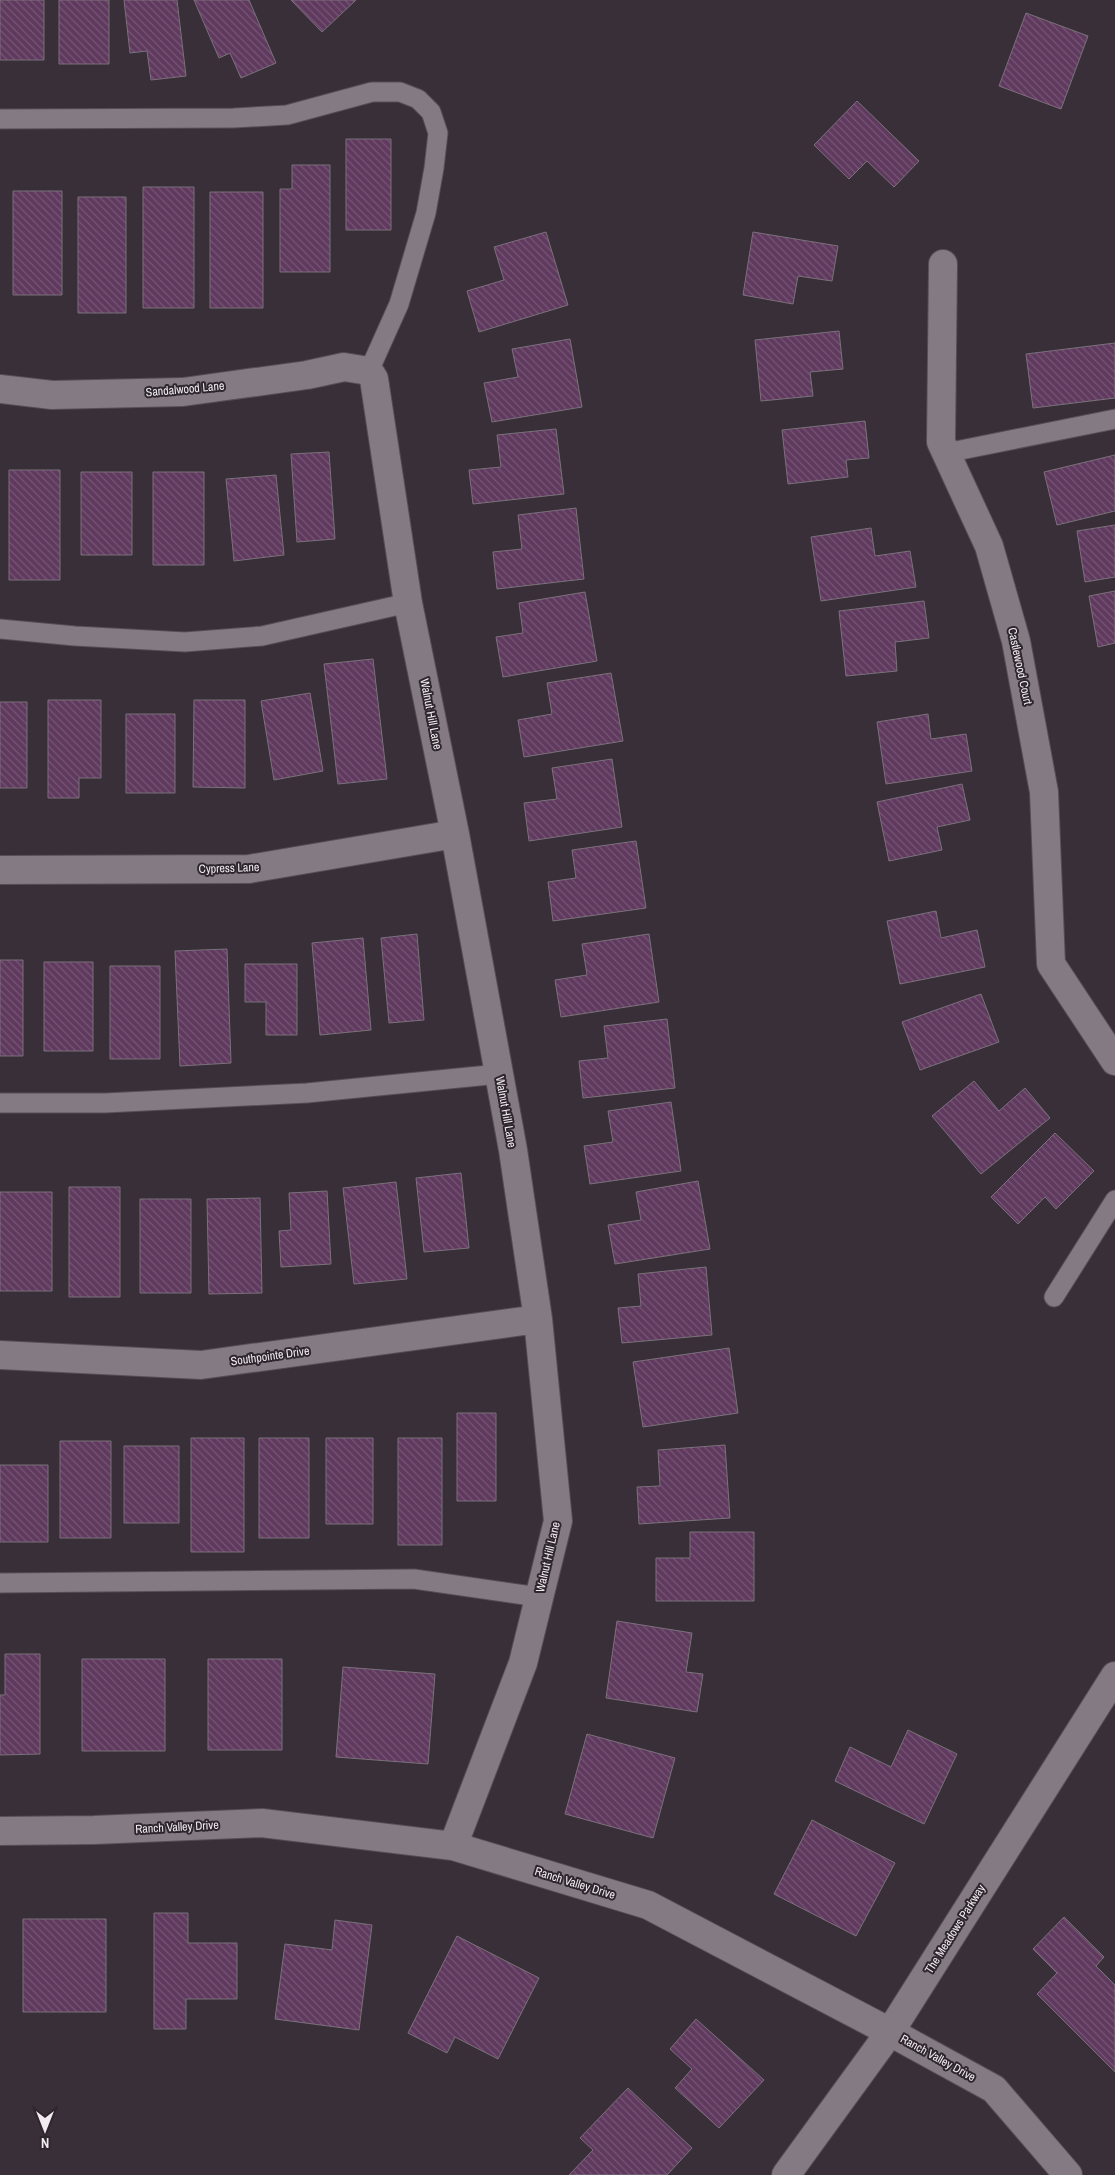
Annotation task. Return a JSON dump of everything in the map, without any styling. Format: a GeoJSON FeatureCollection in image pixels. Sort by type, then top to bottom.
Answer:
{"type":"FeatureCollection","features":[{"type":"Feature","properties":{"kind":"street","name":"Castlewood Court"},"geometry":{"type":"LineString","coordinates":[[943,264],[941,442],[989,546],[1016,641],[1044,792],[1050,964],[1115,1061]]}},
{"type":"Feature","properties":{"kind":"street","name":"Sandalwood Lane"},"geometry":{"type":"LineString","coordinates":[[0,389],[52,395],[183,392],[307,375],[344,367],[369,371]]}},
{"type":"Feature","properties":{"kind":"street","name":"Walnut Hill Lane"},"geometry":{"type":"LineString","coordinates":[[369,371],[374,378],[408,603],[455,834],[513,1150],[538,1319],[558,1521],[523,1663],[453,1846]]}},
{"type":"Feature","properties":{"kind":"street","name":"Cypress Lane"},"geometry":{"type":"LineString","coordinates":[[0,870],[249,869],[455,834]]}},
{"type":"Feature","properties":{"kind":"street","name":"Southpointe Drive"},"geometry":{"type":"LineString","coordinates":[[0,1355],[201,1365],[538,1319]]}},
{"type":"Feature","properties":{"kind":"street","name":"The Meadows Parkway"},"geometry":{"type":"LineString","coordinates":[[786,2175],[890,2032],[1115,1676]]}},
{"type":"Feature","properties":{"kind":"street","name":"Ranch Valley Drive"},"geometry":{"type":"LineString","coordinates":[[0,1831],[94,1830],[262,1823],[453,1846],[648,1905],[994,2089],[1068,2175]]}},
{"type":"Feature","properties":{"kind":"lane"},"geometry":{"type":"LineString","coordinates":[[0,119],[287,115],[372,92],[400,92],[418,99],[431,112],[438,133],[426,213],[399,304],[369,371]]}},
{"type":"Feature","properties":{"kind":"lane"},"geometry":{"type":"LineString","coordinates":[[946,454],[1115,419]]}},
{"type":"Feature","properties":{"kind":"lane"},"geometry":{"type":"LineString","coordinates":[[0,629],[75,636],[185,642],[262,636],[408,603]]}},
{"type":"Feature","properties":{"kind":"lane"},"geometry":{"type":"LineString","coordinates":[[0,1103],[105,1103],[307,1093],[499,1074]]}},
{"type":"Feature","properties":{"kind":"lane"},"geometry":{"type":"LineString","coordinates":[[1054,1297],[1115,1200]]}},
{"type":"Feature","properties":{"kind":"lane"},"geometry":{"type":"LineString","coordinates":[[0,1584],[414,1579],[539,1597]]}},
{"type":"Feature","properties":{"kind":"building"},"geometry":{"type":"Polygon","coordinates":[[[0,0],[44,0],[44,60],[0,60],[0,0]]]}},
{"type":"Feature","properties":{"kind":"building"},"geometry":{"type":"Polygon","coordinates":[[[59,0],[109,0],[109,64],[59,64],[59,0]]]}},
{"type":"Feature","properties":{"kind":"building"},"geometry":{"type":"Polygon","coordinates":[[[124,0],[177,0],[186,76],[151,80],[147,51],[130,53],[124,0]]]}},
{"type":"Feature","properties":{"kind":"building"},"geometry":{"type":"Polygon","coordinates":[[[194,0],[249,0],[276,63],[241,78],[230,53],[219,58],[194,0]]]}},
{"type":"Feature","properties":{"kind":"building"},"geometry":{"type":"Polygon","coordinates":[[[291,0],[356,0],[322,32],[291,0]]]}},
{"type":"Feature","properties":{"kind":"building"},"geometry":{"type":"Polygon","coordinates":[[[1026,13],[1088,36],[1061,109],[999,86],[1026,13]]]}},
{"type":"Feature","properties":{"kind":"building"},"geometry":{"type":"Polygon","coordinates":[[[857,101],[919,161],[894,187],[867,161],[849,179],[814,145],[857,101]]]}},
{"type":"Feature","properties":{"kind":"building"},"geometry":{"type":"Polygon","coordinates":[[[346,139],[391,139],[391,230],[346,230],[346,139]]]}},
{"type":"Feature","properties":{"kind":"building"},"geometry":{"type":"Polygon","coordinates":[[[292,165],[330,165],[330,272],[280,272],[280,189],[292,189],[292,165]]]}},
{"type":"Feature","properties":{"kind":"building"},"geometry":{"type":"Polygon","coordinates":[[[143,187],[194,187],[194,308],[143,308],[143,187]]]}},
{"type":"Feature","properties":{"kind":"building"},"geometry":{"type":"Polygon","coordinates":[[[13,191],[62,191],[62,295],[13,295],[13,191]]]}},
{"type":"Feature","properties":{"kind":"building"},"geometry":{"type":"Polygon","coordinates":[[[210,192],[263,192],[263,308],[210,308],[210,192]]]}},
{"type":"Feature","properties":{"kind":"building"},"geometry":{"type":"Polygon","coordinates":[[[78,197],[126,197],[126,313],[78,313],[78,197]]]}},
{"type":"Feature","properties":{"kind":"building"},"geometry":{"type":"Polygon","coordinates":[[[546,232],[568,305],[479,332],[467,291],[504,280],[494,247],[546,232]]]}},
{"type":"Feature","properties":{"kind":"building"},"geometry":{"type":"Polygon","coordinates":[[[753,232],[838,246],[832,281],[798,276],[793,304],[743,295],[753,232]]]}},
{"type":"Feature","properties":{"kind":"building"},"geometry":{"type":"Polygon","coordinates":[[[839,331],[843,369],[810,372],[813,396],[761,401],[755,340],[839,331]]]}},
{"type":"Feature","properties":{"kind":"building"},"geometry":{"type":"Polygon","coordinates":[[[570,339],[582,407],[492,422],[484,383],[518,377],[512,349],[570,339]]]}},
{"type":"Feature","properties":{"kind":"building"},"geometry":{"type":"Polygon","coordinates":[[[1115,343],[1115,398],[1033,408],[1026,354],[1115,343]]]}},
{"type":"Feature","properties":{"kind":"building"},"geometry":{"type":"Polygon","coordinates":[[[865,421],[869,458],[846,460],[848,477],[788,484],[782,430],[865,421]]]}},
{"type":"Feature","properties":{"kind":"building"},"geometry":{"type":"Polygon","coordinates":[[[556,429],[564,494],[473,504],[469,470],[501,467],[497,435],[556,429]]]}},
{"type":"Feature","properties":{"kind":"building"},"geometry":{"type":"Polygon","coordinates":[[[329,452],[335,539],[297,542],[291,454],[329,452]]]}},
{"type":"Feature","properties":{"kind":"building"},"geometry":{"type":"Polygon","coordinates":[[[1115,455],[1115,511],[1057,525],[1044,472],[1115,455]]]}},
{"type":"Feature","properties":{"kind":"building"},"geometry":{"type":"Polygon","coordinates":[[[9,470],[60,470],[60,580],[9,580],[9,470]]]}},
{"type":"Feature","properties":{"kind":"building"},"geometry":{"type":"Polygon","coordinates":[[[81,472],[132,472],[132,555],[81,555],[81,472]]]}},
{"type":"Feature","properties":{"kind":"building"},"geometry":{"type":"Polygon","coordinates":[[[153,472],[204,472],[204,565],[153,565],[153,472]]]}},
{"type":"Feature","properties":{"kind":"building"},"geometry":{"type":"Polygon","coordinates":[[[276,475],[284,555],[234,561],[226,479],[276,475]]]}},
{"type":"Feature","properties":{"kind":"building"},"geometry":{"type":"Polygon","coordinates":[[[576,508],[584,579],[497,589],[493,552],[522,549],[518,515],[576,508]]]}},
{"type":"Feature","properties":{"kind":"building"},"geometry":{"type":"Polygon","coordinates":[[[1115,525],[1115,577],[1085,582],[1077,531],[1115,525]]]}},
{"type":"Feature","properties":{"kind":"building"},"geometry":{"type":"Polygon","coordinates":[[[871,528],[875,556],[910,551],[916,587],[821,601],[811,537],[871,528]]]}},
{"type":"Feature","properties":{"kind":"building"},"geometry":{"type":"Polygon","coordinates":[[[1115,591],[1115,643],[1098,647],[1089,596],[1115,591]]]}},
{"type":"Feature","properties":{"kind":"building"},"geometry":{"type":"Polygon","coordinates":[[[585,592],[597,661],[503,677],[496,637],[523,633],[519,603],[585,592]]]}},
{"type":"Feature","properties":{"kind":"building"},"geometry":{"type":"Polygon","coordinates":[[[924,601],[929,638],[895,642],[897,671],[846,676],[839,611],[924,601]]]}},
{"type":"Feature","properties":{"kind":"building"},"geometry":{"type":"Polygon","coordinates":[[[373,659],[387,779],[338,784],[324,664],[373,659]]]}},
{"type":"Feature","properties":{"kind":"building"},"geometry":{"type":"Polygon","coordinates":[[[611,673],[623,741],[524,757],[518,720],[552,714],[547,683],[611,673]]]}},
{"type":"Feature","properties":{"kind":"building"},"geometry":{"type":"Polygon","coordinates":[[[310,693],[323,771],[274,780],[261,701],[310,693]]]}},
{"type":"Feature","properties":{"kind":"building"},"geometry":{"type":"Polygon","coordinates":[[[48,700],[101,700],[101,778],[79,778],[79,798],[48,798],[48,700]]]}},
{"type":"Feature","properties":{"kind":"building"},"geometry":{"type":"Polygon","coordinates":[[[194,700],[245,700],[245,788],[193,787],[194,700]]]}},
{"type":"Feature","properties":{"kind":"building"},"geometry":{"type":"Polygon","coordinates":[[[0,702],[27,702],[27,788],[0,788],[0,702]]]}},
{"type":"Feature","properties":{"kind":"building"},"geometry":{"type":"Polygon","coordinates":[[[126,714],[175,714],[175,793],[126,793],[126,714]]]}},
{"type":"Feature","properties":{"kind":"building"},"geometry":{"type":"Polygon","coordinates":[[[928,714],[931,739],[966,734],[972,771],[886,784],[877,722],[928,714]]]}},
{"type":"Feature","properties":{"kind":"building"},"geometry":{"type":"Polygon","coordinates":[[[612,759],[622,827],[529,841],[524,803],[557,799],[552,768],[612,759]]]}},
{"type":"Feature","properties":{"kind":"building"},"geometry":{"type":"Polygon","coordinates":[[[962,784],[970,820],[937,827],[942,850],[889,861],[877,802],[962,784]]]}},
{"type":"Feature","properties":{"kind":"building"},"geometry":{"type":"Polygon","coordinates":[[[636,841],[646,908],[553,921],[548,882],[576,878],[572,850],[636,841]]]}},
{"type":"Feature","properties":{"kind":"building"},"geometry":{"type":"Polygon","coordinates":[[[936,911],[941,938],[977,930],[985,967],[900,984],[887,921],[936,911]]]}},
{"type":"Feature","properties":{"kind":"building"},"geometry":{"type":"Polygon","coordinates":[[[417,934],[424,1020],[389,1023],[381,938],[417,934]]]}},
{"type":"Feature","properties":{"kind":"building"},"geometry":{"type":"Polygon","coordinates":[[[649,934],[659,1002],[561,1017],[555,980],[587,975],[582,944],[649,934]]]}},
{"type":"Feature","properties":{"kind":"building"},"geometry":{"type":"Polygon","coordinates":[[[363,938],[371,1030],[320,1035],[312,943],[363,938]]]}},
{"type":"Feature","properties":{"kind":"building"},"geometry":{"type":"Polygon","coordinates":[[[227,949],[231,1063],[180,1066],[175,951],[227,949]]]}},
{"type":"Feature","properties":{"kind":"building"},"geometry":{"type":"Polygon","coordinates":[[[0,960],[23,960],[23,1056],[0,1056],[0,960]]]}},
{"type":"Feature","properties":{"kind":"building"},"geometry":{"type":"Polygon","coordinates":[[[44,962],[93,962],[93,1051],[44,1051],[44,962]]]}},
{"type":"Feature","properties":{"kind":"building"},"geometry":{"type":"Polygon","coordinates":[[[245,964],[297,964],[297,1035],[266,1035],[266,1002],[245,1002],[245,964]]]}},
{"type":"Feature","properties":{"kind":"building"},"geometry":{"type":"Polygon","coordinates":[[[110,966],[160,966],[160,1059],[110,1059],[110,966]]]}},
{"type":"Feature","properties":{"kind":"building"},"geometry":{"type":"Polygon","coordinates":[[[981,994],[999,1042],[920,1070],[902,1022],[981,994]]]}},
{"type":"Feature","properties":{"kind":"building"},"geometry":{"type":"Polygon","coordinates":[[[667,1019],[675,1088],[583,1098],[579,1061],[608,1058],[604,1026],[667,1019]]]}},
{"type":"Feature","properties":{"kind":"building"},"geometry":{"type":"Polygon","coordinates":[[[974,1081],[999,1111],[1025,1088],[1050,1118],[981,1174],[932,1116],[974,1081]]]}},
{"type":"Feature","properties":{"kind":"building"},"geometry":{"type":"Polygon","coordinates":[[[671,1102],[681,1171],[590,1184],[584,1146],[613,1142],[608,1111],[671,1102]]]}},
{"type":"Feature","properties":{"kind":"building"},"geometry":{"type":"Polygon","coordinates":[[[1055,1133],[1094,1171],[1056,1209],[1045,1197],[1018,1224],[991,1197],[1055,1133]]]}},
{"type":"Feature","properties":{"kind":"building"},"geometry":{"type":"Polygon","coordinates":[[[461,1173],[469,1248],[424,1252],[416,1178],[461,1173]]]}},
{"type":"Feature","properties":{"kind":"building"},"geometry":{"type":"Polygon","coordinates":[[[698,1181],[710,1249],[615,1264],[608,1225],[641,1220],[636,1192],[698,1181]]]}},
{"type":"Feature","properties":{"kind":"building"},"geometry":{"type":"Polygon","coordinates":[[[396,1182],[407,1279],[354,1284],[343,1188],[396,1182]]]}},
{"type":"Feature","properties":{"kind":"building"},"geometry":{"type":"Polygon","coordinates":[[[69,1187],[120,1187],[120,1297],[69,1297],[69,1187]]]}},
{"type":"Feature","properties":{"kind":"building"},"geometry":{"type":"Polygon","coordinates":[[[327,1191],[331,1264],[281,1267],[279,1231],[291,1230],[289,1193],[327,1191]]]}},
{"type":"Feature","properties":{"kind":"building"},"geometry":{"type":"Polygon","coordinates":[[[0,1192],[52,1192],[52,1291],[0,1291],[0,1192]]]}},
{"type":"Feature","properties":{"kind":"building"},"geometry":{"type":"Polygon","coordinates":[[[260,1198],[262,1293],[209,1294],[207,1199],[260,1198]]]}},
{"type":"Feature","properties":{"kind":"building"},"geometry":{"type":"Polygon","coordinates":[[[140,1199],[191,1199],[191,1293],[140,1293],[140,1199]]]}},
{"type":"Feature","properties":{"kind":"building"},"geometry":{"type":"Polygon","coordinates":[[[706,1267],[712,1335],[622,1343],[618,1308],[641,1306],[638,1274],[706,1267]]]}},
{"type":"Feature","properties":{"kind":"building"},"geometry":{"type":"Polygon","coordinates":[[[729,1348],[738,1413],[643,1427],[633,1362],[729,1348]]]}},
{"type":"Feature","properties":{"kind":"building"},"geometry":{"type":"Polygon","coordinates":[[[457,1413],[496,1413],[496,1501],[457,1501],[457,1413]]]}},
{"type":"Feature","properties":{"kind":"building"},"geometry":{"type":"Polygon","coordinates":[[[191,1438],[244,1438],[244,1552],[191,1552],[191,1438]]]}},
{"type":"Feature","properties":{"kind":"building"},"geometry":{"type":"Polygon","coordinates":[[[259,1438],[309,1438],[309,1538],[259,1538],[259,1438]]]}},
{"type":"Feature","properties":{"kind":"building"},"geometry":{"type":"Polygon","coordinates":[[[326,1438],[373,1438],[373,1524],[326,1524],[326,1438]]]}},
{"type":"Feature","properties":{"kind":"building"},"geometry":{"type":"Polygon","coordinates":[[[398,1438],[442,1438],[442,1545],[398,1545],[398,1438]]]}},
{"type":"Feature","properties":{"kind":"building"},"geometry":{"type":"Polygon","coordinates":[[[60,1441],[111,1441],[111,1538],[60,1538],[60,1441]]]}},
{"type":"Feature","properties":{"kind":"building"},"geometry":{"type":"Polygon","coordinates":[[[725,1445],[730,1518],[639,1524],[637,1487],[660,1486],[658,1450],[725,1445]]]}},
{"type":"Feature","properties":{"kind":"building"},"geometry":{"type":"Polygon","coordinates":[[[124,1446],[179,1446],[179,1523],[124,1523],[124,1446]]]}},
{"type":"Feature","properties":{"kind":"building"},"geometry":{"type":"Polygon","coordinates":[[[0,1465],[48,1465],[48,1542],[0,1542],[0,1465]]]}},
{"type":"Feature","properties":{"kind":"building"},"geometry":{"type":"Polygon","coordinates":[[[690,1532],[754,1532],[754,1601],[656,1601],[656,1558],[690,1558],[690,1532]]]}},
{"type":"Feature","properties":{"kind":"building"},"geometry":{"type":"Polygon","coordinates":[[[617,1621],[692,1633],[686,1672],[703,1674],[697,1712],[606,1698],[617,1621]]]}},
{"type":"Feature","properties":{"kind":"building"},"geometry":{"type":"Polygon","coordinates":[[[5,1654],[40,1654],[40,1754],[0,1755],[0,1695],[5,1695],[5,1654]]]}},
{"type":"Feature","properties":{"kind":"building"},"geometry":{"type":"Polygon","coordinates":[[[82,1659],[165,1659],[165,1751],[82,1751],[82,1659]]]}},
{"type":"Feature","properties":{"kind":"building"},"geometry":{"type":"Polygon","coordinates":[[[208,1659],[282,1659],[282,1750],[208,1750],[208,1659]]]}},
{"type":"Feature","properties":{"kind":"building"},"geometry":{"type":"Polygon","coordinates":[[[343,1667],[435,1674],[428,1764],[336,1757],[343,1667]]]}},
{"type":"Feature","properties":{"kind":"building"},"geometry":{"type":"Polygon","coordinates":[[[908,1730],[957,1754],[924,1824],[835,1781],[850,1747],[891,1767],[908,1730]]]}},
{"type":"Feature","properties":{"kind":"building"},"geometry":{"type":"Polygon","coordinates":[[[587,1734],[675,1758],[653,1838],[565,1814],[587,1734]]]}},
{"type":"Feature","properties":{"kind":"building"},"geometry":{"type":"Polygon","coordinates":[[[812,1820],[895,1863],[856,1936],[774,1894],[812,1820]]]}},
{"type":"Feature","properties":{"kind":"building"},"geometry":{"type":"Polygon","coordinates":[[[154,1913],[188,1913],[188,1943],[237,1943],[237,1999],[186,1999],[186,2029],[154,2029],[154,1913]]]}},
{"type":"Feature","properties":{"kind":"building"},"geometry":{"type":"Polygon","coordinates":[[[1064,1917],[1104,1957],[1096,1966],[1115,1985],[1115,2072],[1037,1994],[1057,1973],[1033,1949],[1064,1917]]]}},
{"type":"Feature","properties":{"kind":"building"},"geometry":{"type":"Polygon","coordinates":[[[23,1919],[106,1919],[106,2012],[23,2012],[23,1919]]]}},
{"type":"Feature","properties":{"kind":"building"},"geometry":{"type":"Polygon","coordinates":[[[335,1920],[372,1925],[359,2030],[275,2019],[285,1944],[332,1950],[335,1920]]]}},
{"type":"Feature","properties":{"kind":"building"},"geometry":{"type":"Polygon","coordinates":[[[457,1936],[539,1978],[498,2059],[455,2037],[447,2053],[408,2033],[457,1936]]]}},
{"type":"Feature","properties":{"kind":"building"},"geometry":{"type":"Polygon","coordinates":[[[696,2019],[764,2080],[719,2128],[675,2088],[692,2069],[670,2049],[696,2019]]]}},
{"type":"Feature","properties":{"kind":"building"},"geometry":{"type":"Polygon","coordinates":[[[628,2088],[692,2148],[667,2175],[569,2175],[593,2150],[580,2138],[628,2088]]]}}]}
